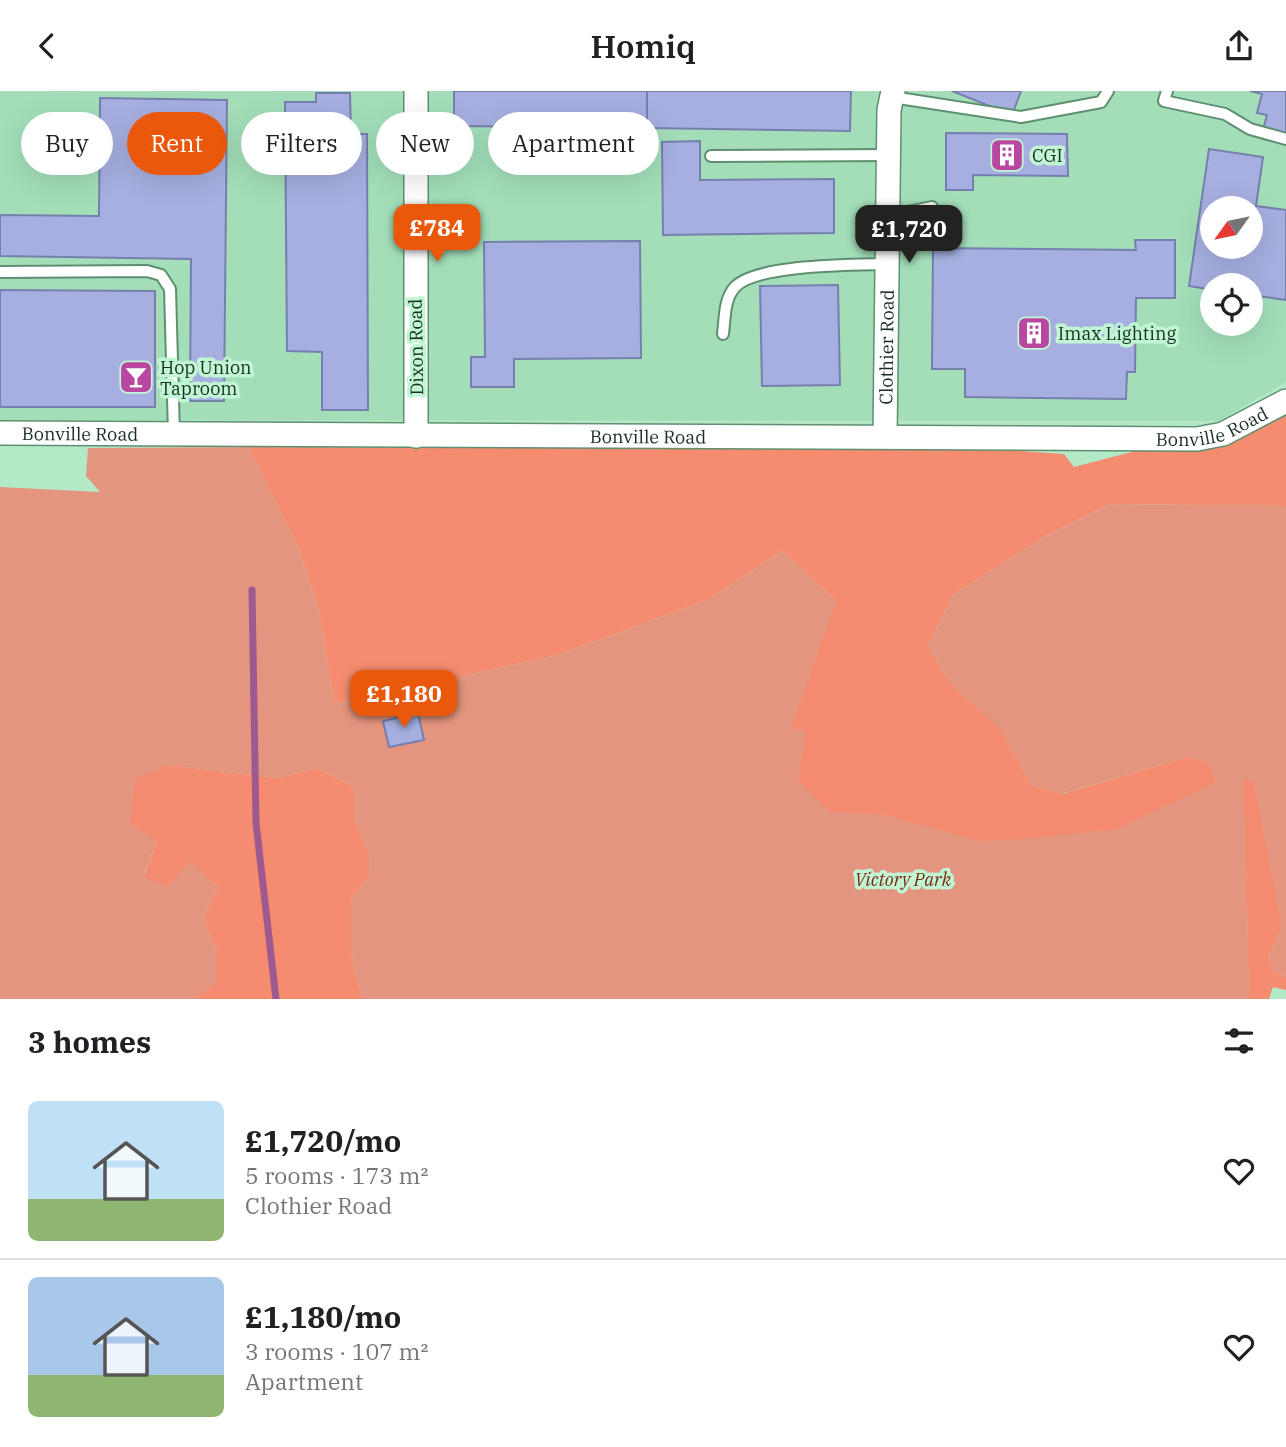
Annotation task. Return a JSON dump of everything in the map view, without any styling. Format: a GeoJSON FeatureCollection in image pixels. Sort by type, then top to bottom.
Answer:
{"type":"FeatureCollection","features":[{"type":"Feature","properties":{"kind":"street","name":"Dixon Road"},"geometry":{"type":"LineString","coordinates":[[416,91],[416,436]]}},
{"type":"Feature","properties":{"kind":"street","name":"Clothier Road"},"geometry":{"type":"LineString","coordinates":[[885,436],[892,94]]}},
{"type":"Feature","properties":{"kind":"street","name":"Bonville Road"},"geometry":{"type":"LineString","coordinates":[[0,433],[1197,439],[1223,434],[1286,401]]}},
{"type":"Feature","properties":{"kind":"lane"},"geometry":{"type":"LineString","coordinates":[[892,94],[1021,117],[1101,102],[1108,91]]}},
{"type":"Feature","properties":{"kind":"lane"},"geometry":{"type":"LineString","coordinates":[[1167,91],[1164,101],[1225,114],[1250,129],[1286,139]]}},
{"type":"Feature","properties":{"kind":"lane"},"geometry":{"type":"LineString","coordinates":[[711,156],[889,155]]}},
{"type":"Feature","properties":{"kind":"lane"},"geometry":{"type":"LineString","coordinates":[[888,216],[932,207]]}},
{"type":"Feature","properties":{"kind":"lane"},"geometry":{"type":"LineString","coordinates":[[723,334],[727,301],[737,285],[748,279],[820,266],[887,264]]}},
{"type":"Feature","properties":{"kind":"lane"},"geometry":{"type":"LineString","coordinates":[[0,272],[147,271],[161,275],[170,289],[174,434]]}},
{"type":"Feature","properties":{"kind":"shaded area"},"geometry":{"type":"Polygon","coordinates":[[[0,91],[1286,91],[1286,382],[1219,421],[0,420],[0,91]]]}},
{"type":"Feature","properties":{"kind":"shaded area"},"geometry":{"type":"Polygon","coordinates":[[[1286,414],[1286,506],[1110,504],[1044,537],[953,595],[928,646],[951,684],[1000,729],[1031,785],[1062,794],[1187,757],[1206,762],[1216,782],[1116,829],[980,841],[881,814],[830,812],[798,780],[806,731],[791,729],[836,601],[782,551],[710,599],[558,655],[334,704],[318,607],[299,550],[248,447],[992,449],[1064,454],[1074,467],[1147,448],[1222,447],[1286,414]]]}},
{"type":"Feature","properties":{"kind":"shaded area"},"geometry":{"type":"Polygon","coordinates":[[[168,765],[278,778],[317,768],[354,787],[354,816],[369,854],[370,876],[351,899],[351,952],[362,999],[193,999],[217,983],[217,952],[203,919],[218,887],[190,861],[167,887],[144,876],[157,841],[130,823],[136,779],[168,765]]]}},
{"type":"Feature","properties":{"kind":"shaded area"},"geometry":{"type":"Polygon","coordinates":[[[1244,778],[1254,784],[1282,927],[1268,957],[1274,971],[1286,977],[1286,990],[1273,987],[1269,999],[1249,999],[1244,778]]]}},
{"type":"Feature","properties":{"kind":"green space","name":"Victory Park"},"geometry":{"type":"Polygon","coordinates":[[[248,447],[299,550],[318,607],[334,704],[558,655],[710,599],[782,551],[836,601],[806,730],[1025,839],[1187,757],[1061,794],[1031,785],[1000,730],[951,684],[928,646],[953,595],[1044,537],[1110,504],[1286,506],[1286,977],[1274,971],[1268,957],[1282,927],[1245,778],[1249,999],[362,999],[351,952],[351,899],[370,876],[369,854],[354,816],[354,787],[317,768],[278,778],[168,765],[157,841],[144,875],[190,860],[218,887],[203,919],[217,952],[217,984],[193,999],[0,999],[0,487],[100,492],[86,476],[88,448],[248,447]]]}},
{"type":"Feature","properties":{"kind":"building"},"geometry":{"type":"Polygon","coordinates":[[[454,91],[647,91],[647,112],[488,112],[488,126],[474,126],[474,112],[454,112],[454,91]]]}},
{"type":"Feature","properties":{"kind":"building"},"geometry":{"type":"Polygon","coordinates":[[[647,91],[851,91],[850,131],[659,128],[659,112],[647,112],[647,91]]]}},
{"type":"Feature","properties":{"kind":"building"},"geometry":{"type":"Polygon","coordinates":[[[952,91],[1021,91],[1012,115],[952,91]]]}},
{"type":"Feature","properties":{"kind":"building"},"geometry":{"type":"Polygon","coordinates":[[[1250,91],[1286,91],[1286,136],[1263,130],[1267,115],[1257,113],[1262,94],[1250,91]]]}},
{"type":"Feature","properties":{"kind":"building"},"geometry":{"type":"Polygon","coordinates":[[[316,93],[350,93],[350,112],[285,112],[285,102],[316,102],[316,93]]]}},
{"type":"Feature","properties":{"kind":"building"},"geometry":{"type":"Polygon","coordinates":[[[100,98],[227,100],[227,112],[127,112],[127,175],[226,175],[224,401],[190,401],[191,259],[0,256],[0,215],[99,216],[99,175],[113,175],[113,112],[100,112],[100,98]]]}},
{"type":"Feature","properties":{"kind":"building","name":"CGI"},"geometry":{"type":"Polygon","coordinates":[[[946,133],[1067,134],[1068,176],[973,175],[973,190],[946,190],[946,133]]]}},
{"type":"Feature","properties":{"kind":"building"},"geometry":{"type":"Polygon","coordinates":[[[362,134],[367,134],[368,410],[322,410],[322,352],[287,351],[286,175],[362,175],[362,134]]]}},
{"type":"Feature","properties":{"kind":"building"},"geometry":{"type":"Polygon","coordinates":[[[700,141],[700,180],[834,179],[834,233],[663,235],[662,142],[700,141]]]}},
{"type":"Feature","properties":{"kind":"building"},"geometry":{"type":"Polygon","coordinates":[[[1209,149],[1263,157],[1257,196],[1202,196],[1209,149]]]}},
{"type":"Feature","properties":{"kind":"building"},"geometry":{"type":"Polygon","coordinates":[[[1264,207],[1286,210],[1286,300],[1263,297],[1263,273],[1200,273],[1200,288],[1189,286],[1200,211],[1200,259],[1264,259],[1264,207]]]}},
{"type":"Feature","properties":{"kind":"building","name":"Imax Lighting"},"geometry":{"type":"Polygon","coordinates":[[[1135,240],[1175,240],[1175,298],[1136,298],[1135,372],[1127,372],[1126,399],[965,397],[965,369],[932,369],[933,248],[1136,250],[1135,240]]]}},
{"type":"Feature","properties":{"kind":"building"},"geometry":{"type":"Polygon","coordinates":[[[640,241],[641,358],[514,359],[514,387],[471,387],[471,357],[485,357],[484,242],[640,241]]]}},
{"type":"Feature","properties":{"kind":"building"},"geometry":{"type":"Polygon","coordinates":[[[838,285],[840,385],[762,386],[760,286],[838,285]]]}},
{"type":"Feature","properties":{"kind":"building"},"geometry":{"type":"Polygon","coordinates":[[[0,290],[155,291],[155,407],[0,407],[0,290]]]}},
{"type":"Feature","properties":{"kind":"building"},"geometry":{"type":"Polygon","coordinates":[[[418,713],[424,740],[389,747],[383,721],[418,713]]]}},
{"type":"Feature","properties":{"kind":"waterway"},"geometry":{"type":"LineString","coordinates":[[252,590],[256,823],[276,999]]}},
{"type":"Feature","properties":{"kind":"place","name":"CGI"},"geometry":{"type":"Point","coordinates":[1007,155]}},
{"type":"Feature","properties":{"kind":"place","name":"Imax Lighting"},"geometry":{"type":"Point","coordinates":[1034,333]}},
{"type":"Feature","properties":{"kind":"place","name":"Hop Union Taproom"},"geometry":{"type":"Point","coordinates":[136,377]}}]}
